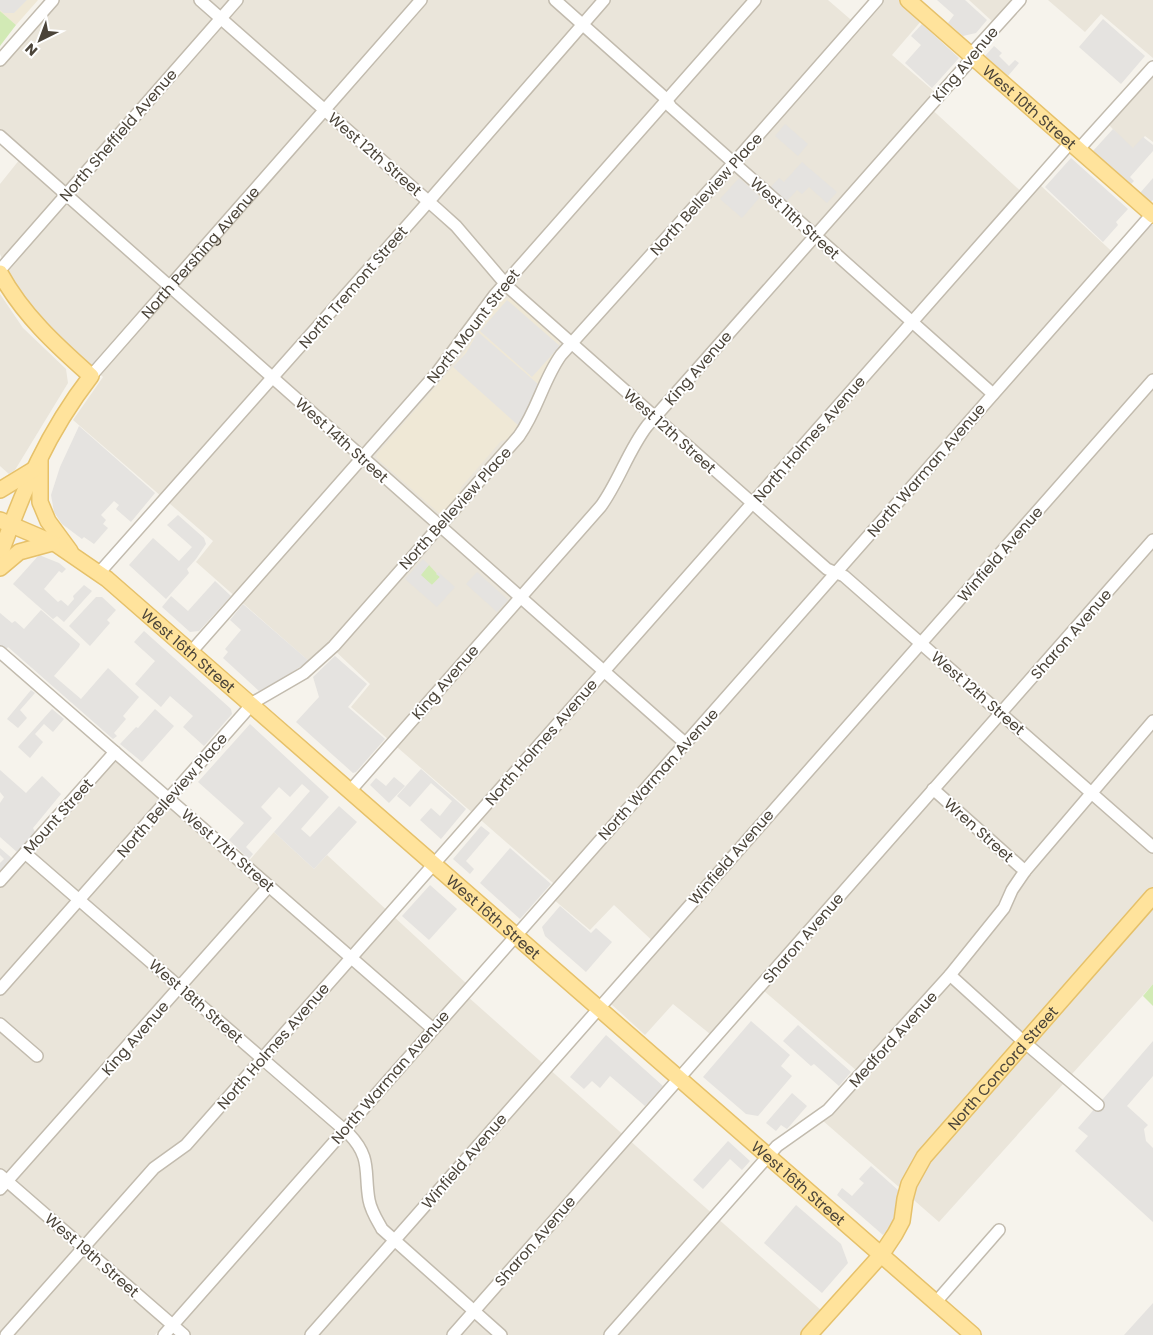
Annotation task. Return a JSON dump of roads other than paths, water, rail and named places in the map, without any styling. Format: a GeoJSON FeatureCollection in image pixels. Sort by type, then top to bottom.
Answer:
{"type":"FeatureCollection","features":[{"type":"Feature","properties":{"kind":"main road","name":"West 10th Street"},"geometry":{"type":"LineString","coordinates":[[908,0],[1074,147],[1153,214]]}},
{"type":"Feature","properties":{"kind":"main road"},"geometry":{"type":"LineString","coordinates":[[0,272],[32,320],[91,376]]}},
{"type":"Feature","properties":{"kind":"main road","name":"North Pershing Avenue"},"geometry":{"type":"LineString","coordinates":[[0,555],[6,522],[59,421],[91,376]]}},
{"type":"Feature","properties":{"kind":"main road"},"geometry":{"type":"LineString","coordinates":[[0,490],[37,463]]}},
{"type":"Feature","properties":{"kind":"main road"},"geometry":{"type":"LineString","coordinates":[[37,463],[40,502],[48,521],[72,554]]}},
{"type":"Feature","properties":{"kind":"main road","name":"West 16th Street"},"geometry":{"type":"LineString","coordinates":[[6,522],[52,543],[99,573],[974,1335]]}},
{"type":"Feature","properties":{"kind":"main road"},"geometry":{"type":"LineString","coordinates":[[0,568],[19,552],[52,543]]}},
{"type":"Feature","properties":{"kind":"main road","name":"North Concord Street"},"geometry":{"type":"LineString","coordinates":[[809,1335],[881,1255],[900,1226],[904,1212],[906,1191],[919,1164],[1153,896]]}},
{"type":"Feature","properties":{"kind":"street"},"geometry":{"type":"LineString","coordinates":[[0,60],[52,0]]}},
{"type":"Feature","properties":{"kind":"street","name":"West 12th Street"},"geometry":{"type":"LineString","coordinates":[[200,0],[456,226],[505,284],[571,344],[827,569],[844,576],[1153,847]]}},
{"type":"Feature","properties":{"kind":"street","name":"North Sheffield Avenue"},"geometry":{"type":"LineString","coordinates":[[0,272],[237,0]]}},
{"type":"Feature","properties":{"kind":"street","name":"North Pershing Avenue"},"geometry":{"type":"LineString","coordinates":[[91,376],[420,0]]}},
{"type":"Feature","properties":{"kind":"street","name":"West 11th Street"},"geometry":{"type":"LineString","coordinates":[[555,0],[664,97],[671,107],[733,163],[993,394]]}},
{"type":"Feature","properties":{"kind":"street","name":"North Tremont Street"},"geometry":{"type":"LineString","coordinates":[[99,573],[604,0]]}},
{"type":"Feature","properties":{"kind":"street","name":"North Mount Street"},"geometry":{"type":"LineString","coordinates":[[191,652],[446,362],[487,305],[505,284],[756,0]]}},
{"type":"Feature","properties":{"kind":"street","name":"North Belleview Place"},"geometry":{"type":"LineString","coordinates":[[0,989],[251,705],[259,698],[302,674],[324,656],[519,436],[533,413],[552,368],[571,344],[877,0]]}},
{"type":"Feature","properties":{"kind":"street","name":"King Avenue"},"geometry":{"type":"LineString","coordinates":[[350,790],[603,503],[634,445],[655,417],[968,63],[971,56],[1020,0]]}},
{"type":"Feature","properties":{"kind":"street","name":"North Holmes Avenue"},"geometry":{"type":"LineString","coordinates":[[6,1335],[154,1168],[186,1145],[912,322],[1074,147],[1153,67]]}},
{"type":"Feature","properties":{"kind":"street","name":"West 14th Street"},"geometry":{"type":"LineString","coordinates":[[0,136],[685,743]]}},
{"type":"Feature","properties":{"kind":"street","name":"North Warman Avenue"},"geometry":{"type":"LineString","coordinates":[[164,1335],[1153,214]]}},
{"type":"Feature","properties":{"kind":"street","name":"Winfield Avenue"},"geometry":{"type":"LineString","coordinates":[[311,1335],[1153,380]]}},
{"type":"Feature","properties":{"kind":"street","name":"Sharon Avenue"},"geometry":{"type":"LineString","coordinates":[[453,1335],[1153,540]]}},
{"type":"Feature","properties":{"kind":"street","name":"West 17th Street"},"geometry":{"type":"LineString","coordinates":[[0,652],[433,1029]]}},
{"type":"Feature","properties":{"kind":"street","name":"Medford Avenue"},"geometry":{"type":"LineString","coordinates":[[610,1335],[780,1143],[832,1106],[950,975],[1004,908],[1012,890],[1025,871],[1153,721]]}},
{"type":"Feature","properties":{"kind":"street","name":"Mount Street"},"geometry":{"type":"LineString","coordinates":[[0,881],[115,752]]}},
{"type":"Feature","properties":{"kind":"street","name":"Wren Street"},"geometry":{"type":"LineString","coordinates":[[933,790],[1025,871]]}},
{"type":"Feature","properties":{"kind":"street","name":"West 18th Street"},"geometry":{"type":"LineString","coordinates":[[26,853],[354,1139],[363,1155],[368,1173],[370,1202],[374,1216],[382,1229],[501,1335]]}},
{"type":"Feature","properties":{"kind":"street","name":"King Avenue"},"geometry":{"type":"LineString","coordinates":[[2,1182],[180,987],[269,886]]}},
{"type":"Feature","properties":{"kind":"street"},"geometry":{"type":"LineString","coordinates":[[950,975],[1024,1042],[1098,1105]]}},
{"type":"Feature","properties":{"kind":"street"},"geometry":{"type":"LineString","coordinates":[[0,1024],[37,1056]]}},
{"type":"Feature","properties":{"kind":"street","name":"West 19th Street"},"geometry":{"type":"LineString","coordinates":[[2,1182],[83,1248],[184,1335]]}},
{"type":"Feature","properties":{"kind":"street"},"geometry":{"type":"LineString","coordinates":[[936,1302],[999,1230]]}}]}
